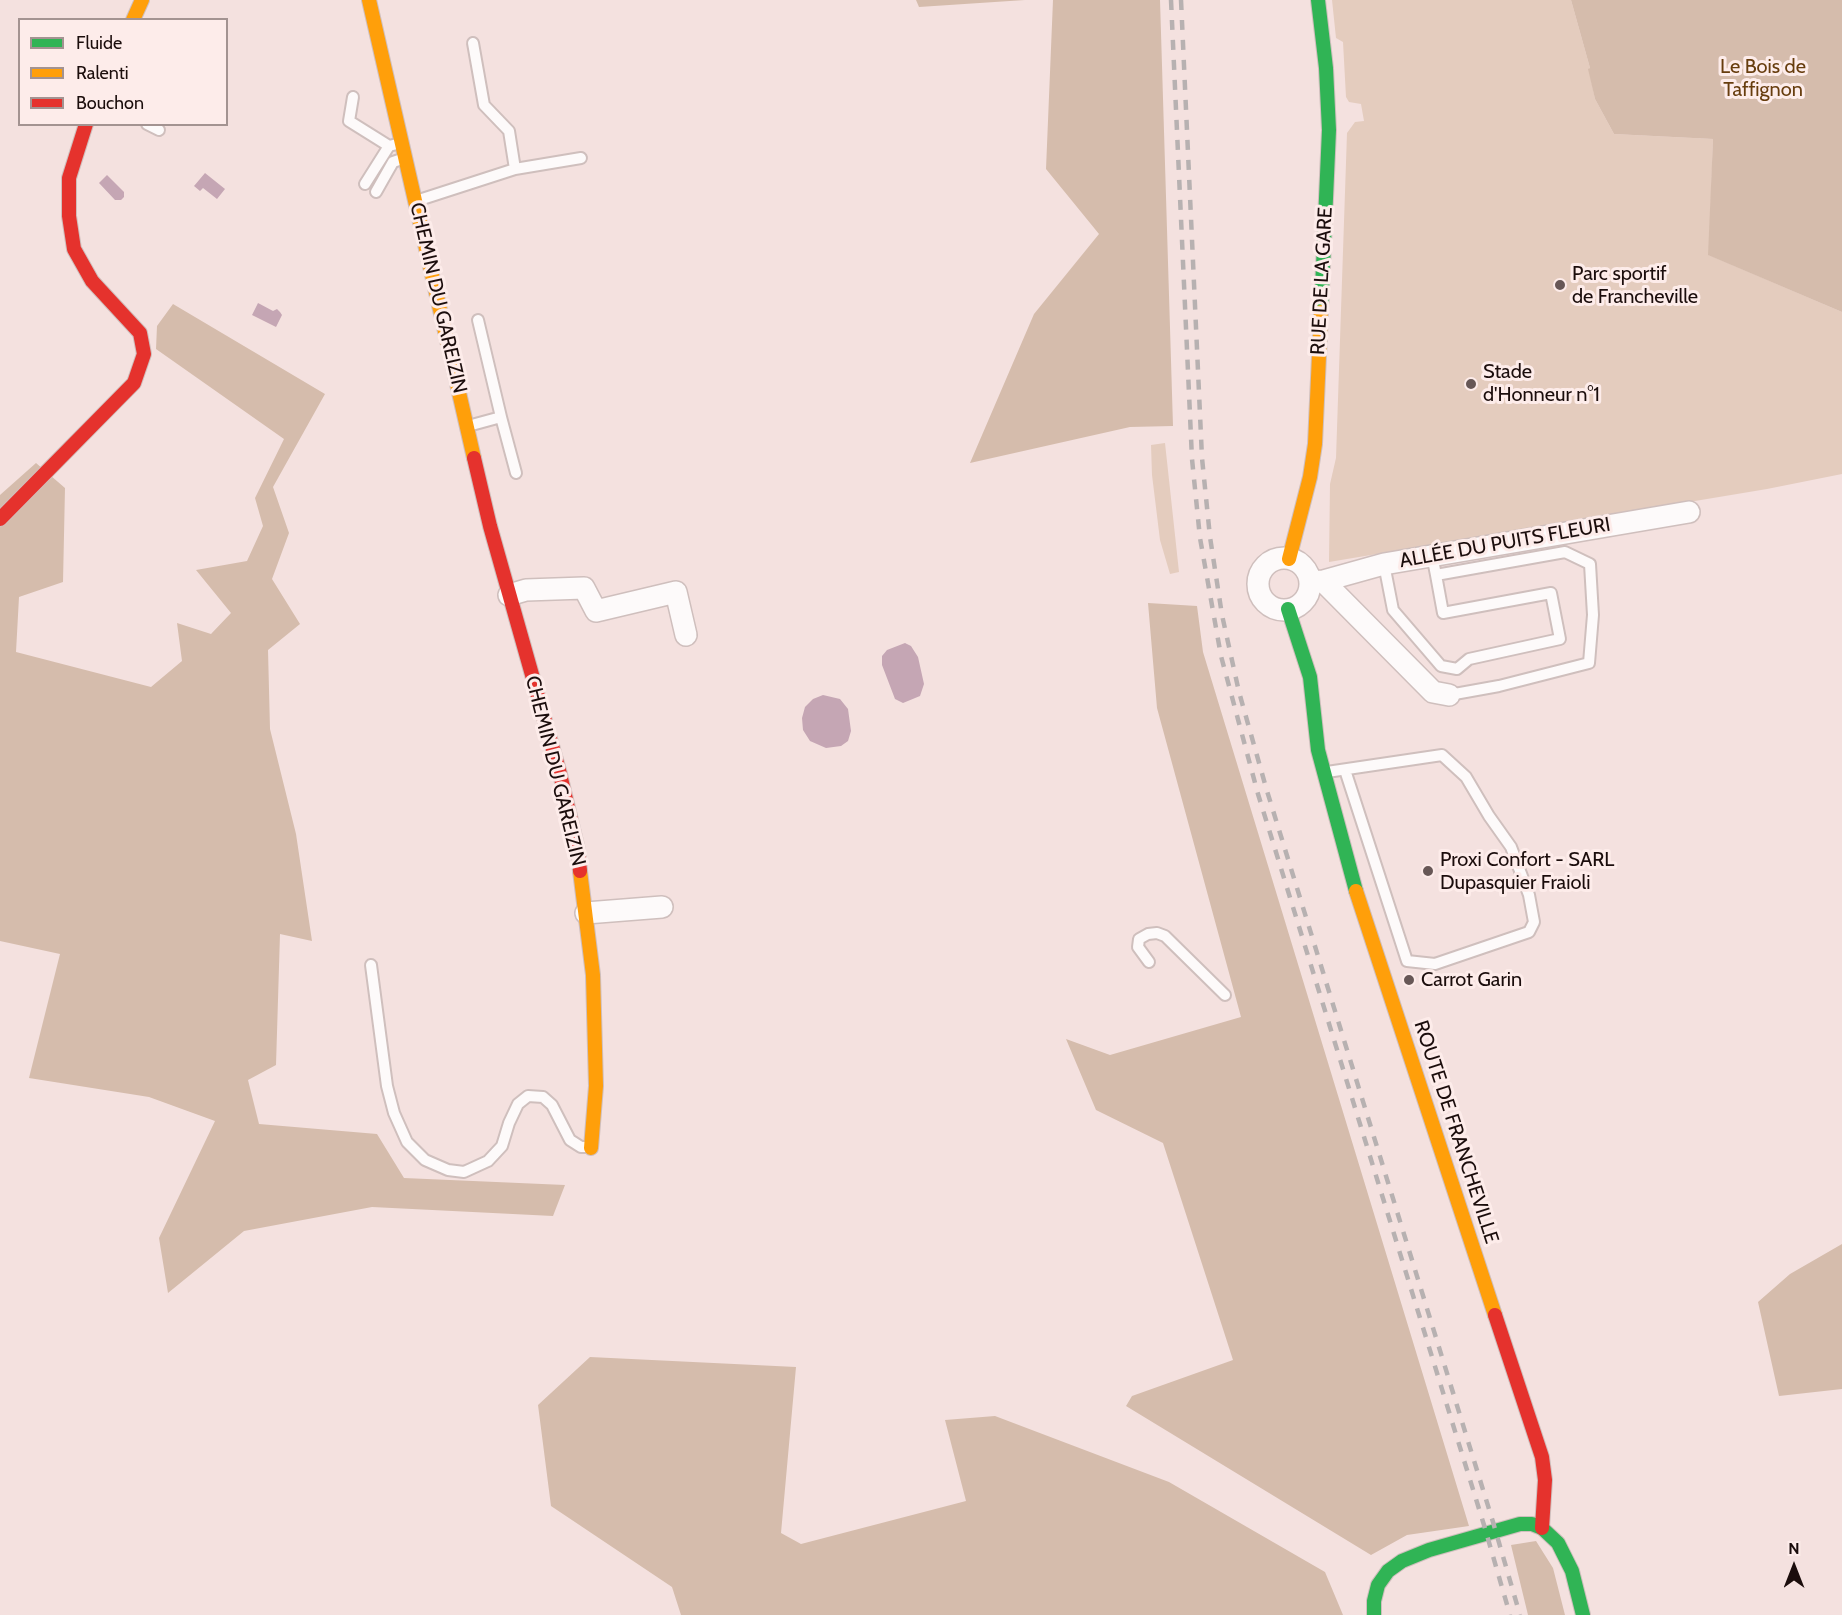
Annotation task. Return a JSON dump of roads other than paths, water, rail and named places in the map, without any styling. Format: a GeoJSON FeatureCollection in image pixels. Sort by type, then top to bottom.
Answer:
{"type":"FeatureCollection","features":[{"type":"Feature","properties":{"kind":"street"},"geometry":{"type":"LineString","coordinates":[[134,18],[142,0]]}},
{"type":"Feature","properties":{"kind":"street","name":"CHEMIN DU GAREIZIN"},"geometry":{"type":"LineString","coordinates":[[369,0],[395,144],[406,159],[490,526],[576,839],[593,975],[596,1086],[591,1148]]}},
{"type":"Feature","properties":{"kind":"street","name":"RUE DE LA GARE"},"geometry":{"type":"LineString","coordinates":[[1289,559],[1310,477],[1315,444],[1329,130],[1326,68],[1318,0]]}},
{"type":"Feature","properties":{"kind":"street"},"geometry":{"type":"LineString","coordinates":[[0,519],[134,383],[144,354],[140,333],[92,281],[74,249],[69,216],[69,178],[85,126]]}},
{"type":"Feature","properties":{"kind":"street","name":"ALLÉE DU PUITS FLEURI"},"geometry":{"type":"LineString","coordinates":[[1316,582],[1384,564],[1434,565],[1689,512]]}},
{"type":"Feature","properties":{"kind":"street"},"geometry":{"type":"LineString","coordinates":[[1316,582],[1302,603],[1288,609],[1272,607],[1266,602],[1259,587],[1259,579],[1266,565],[1273,561],[1289,559],[1304,567],[1316,582],[1432,692],[1449,695]]}},
{"type":"Feature","properties":{"kind":"street"},"geometry":{"type":"LineString","coordinates":[[510,595],[526,590],[584,588],[596,610],[676,592],[686,635]]}},
{"type":"Feature","properties":{"kind":"street","name":"ROUTE DE FRANCHEVILLE"},"geometry":{"type":"LineString","coordinates":[[1288,609],[1310,677],[1318,750],[1352,879],[1394,965],[1542,1457],[1545,1480],[1542,1528]]}},
{"type":"Feature","properties":{"kind":"street"},"geometry":{"type":"LineString","coordinates":[[586,913],[662,907]]}},
{"type":"Feature","properties":{"kind":"street"},"geometry":{"type":"LineString","coordinates":[[1374,1615],[1374,1601],[1378,1585],[1388,1571],[1402,1561],[1429,1550],[1514,1525],[1526,1524],[1542,1528],[1554,1538],[1568,1561],[1583,1615]]}},
{"type":"Feature","properties":{"kind":"lane"},"geometry":{"type":"LineString","coordinates":[[473,43],[484,105],[509,131],[515,169]]}},
{"type":"Feature","properties":{"kind":"lane"},"geometry":{"type":"LineString","coordinates":[[353,97],[348,121],[395,144],[365,184]]}},
{"type":"Feature","properties":{"kind":"lane"},"geometry":{"type":"LineString","coordinates":[[151,126],[159,130]]}},
{"type":"Feature","properties":{"kind":"lane"},"geometry":{"type":"LineString","coordinates":[[416,201],[515,169],[581,158]]}},
{"type":"Feature","properties":{"kind":"lane"},"geometry":{"type":"LineString","coordinates":[[376,192],[393,162],[406,159]]}},
{"type":"Feature","properties":{"kind":"lane"},"geometry":{"type":"LineString","coordinates":[[478,320],[516,473]]}},
{"type":"Feature","properties":{"kind":"lane"},"geometry":{"type":"LineString","coordinates":[[468,426],[501,417]]}},
{"type":"Feature","properties":{"kind":"lane"},"geometry":{"type":"LineString","coordinates":[[1384,564],[1393,610],[1441,666],[1457,669],[1469,659],[1560,639],[1551,593],[1443,613],[1434,565],[1565,552],[1590,564],[1593,615],[1589,663],[1499,686],[1449,695]]}},
{"type":"Feature","properties":{"kind":"lane"},"geometry":{"type":"LineString","coordinates":[[1324,773],[1442,755],[1466,777],[1511,847],[1529,895],[1534,922],[1529,932],[1435,964],[1394,965],[1345,770]]}},
{"type":"Feature","properties":{"kind":"lane"},"geometry":{"type":"LineString","coordinates":[[1149,962],[1138,947],[1138,939],[1157,933],[1165,936],[1225,995]]}},
{"type":"Feature","properties":{"kind":"lane"},"geometry":{"type":"LineString","coordinates":[[371,965],[387,1086],[394,1113],[407,1142],[425,1160],[448,1170],[464,1172],[488,1161],[502,1146],[518,1104],[528,1096],[543,1097],[552,1105],[570,1140],[581,1147],[591,1148]]}},
{"type":"Feature","properties":{"kind":"railway"},"geometry":{"type":"LineString","coordinates":[[1171,0],[1192,459],[1200,538],[1221,656],[1258,794],[1510,1615]]}},
{"type":"Feature","properties":{"kind":"railway"},"geometry":{"type":"LineString","coordinates":[[1181,0],[1202,458],[1210,537],[1222,615],[1239,692],[1267,791],[1520,1615]]}},
{"type":"Feature","properties":{"kind":"place","name":"Parc sportif de Francheville"},"geometry":{"type":"Point","coordinates":[1560,285]}},
{"type":"Feature","properties":{"kind":"place","name":"Stade d'Honneur n°1"},"geometry":{"type":"Point","coordinates":[1471,384]}},
{"type":"Feature","properties":{"kind":"place","name":"Proxi Confort - SARL Dupasquier Fraioli"},"geometry":{"type":"Point","coordinates":[1428,871]}},
{"type":"Feature","properties":{"kind":"place","name":"Carrot Garin"},"geometry":{"type":"Point","coordinates":[1409,980]}},
{"type":"Feature","properties":{"kind":"park label","name":"Le Bois de Taffignon"},"geometry":{"type":"Point","coordinates":[1763,78]}}]}
